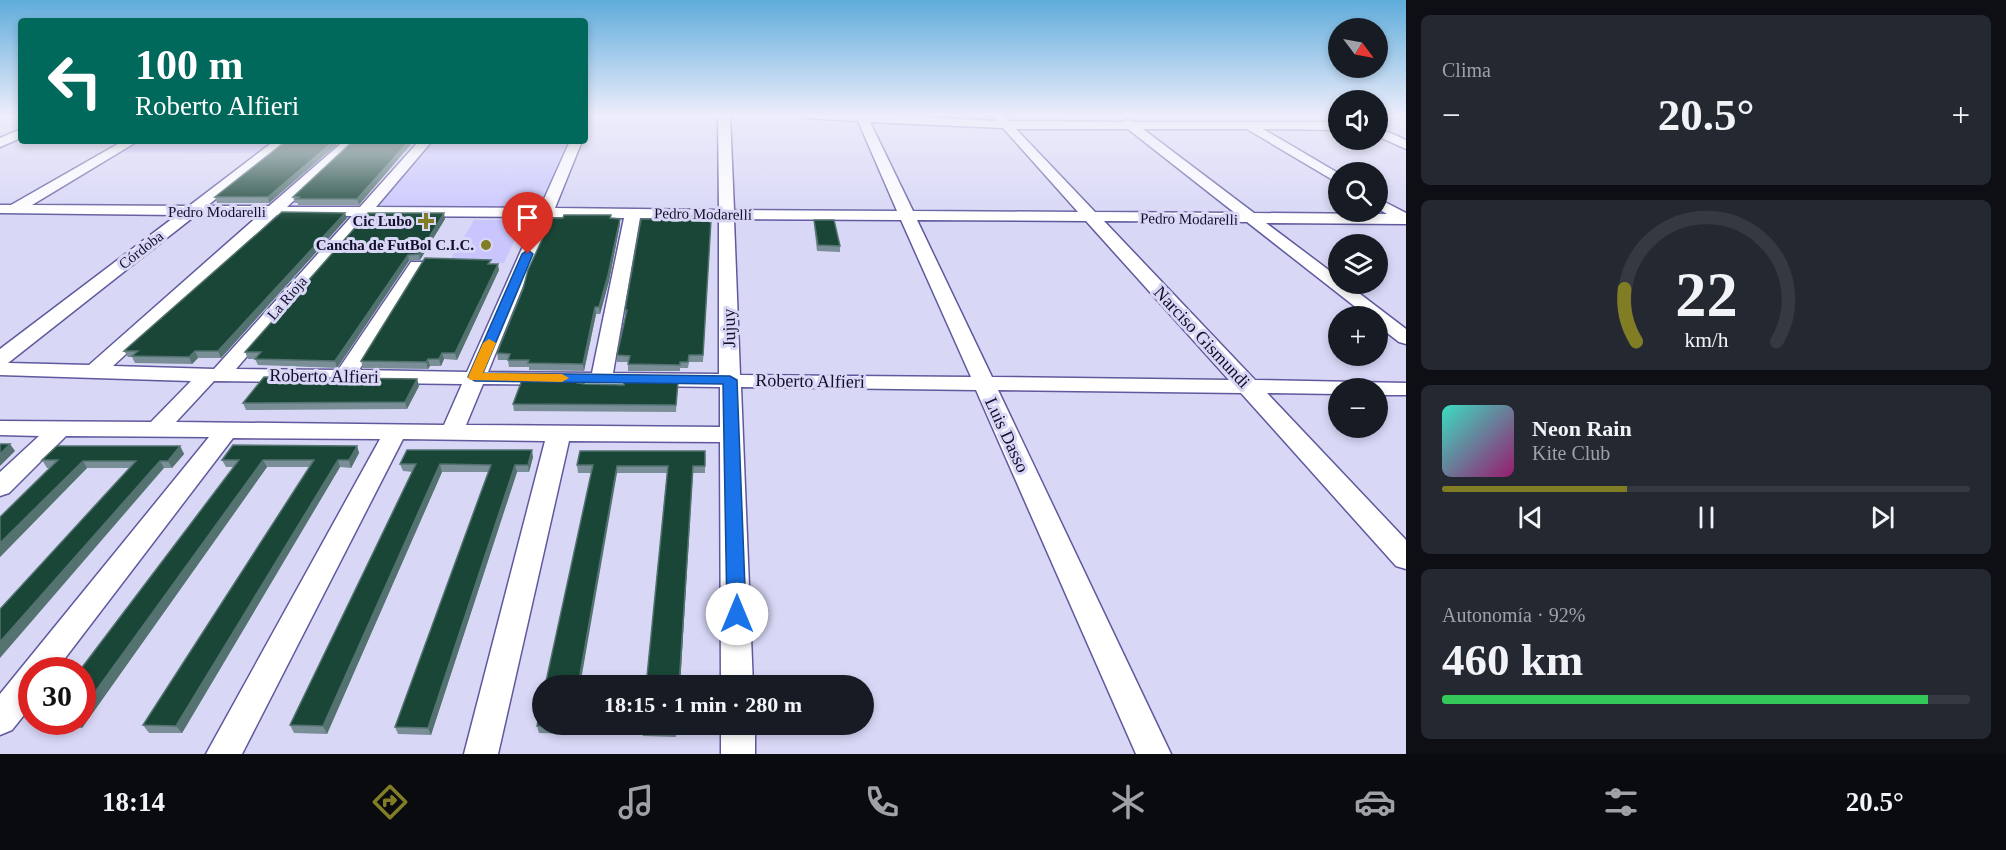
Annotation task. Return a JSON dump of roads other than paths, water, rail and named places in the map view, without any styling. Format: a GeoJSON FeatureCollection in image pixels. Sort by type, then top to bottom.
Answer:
{"type":"FeatureCollection","features":[{"type":"Feature","properties":{"kind":"street"},"geometry":{"type":"LineString","coordinates":[[4,212],[115,150]]}},
{"type":"Feature","properties":{"kind":"street","name":"Córdoba"},"geometry":{"type":"LineString","coordinates":[[0,359],[270,150]]}},
{"type":"Feature","properties":{"kind":"street"},"geometry":{"type":"LineString","coordinates":[[96,370],[341,150]]}},
{"type":"Feature","properties":{"kind":"street","name":"La Rioja"},"geometry":{"type":"LineString","coordinates":[[158,429],[214,375],[418,150]]}},
{"type":"Feature","properties":{"kind":"street"},"geometry":{"type":"LineString","coordinates":[[452,432],[572,150]]}},
{"type":"Feature","properties":{"kind":"street","name":"Jujuy"},"geometry":{"type":"LineString","coordinates":[[725,150],[737,675]]}},
{"type":"Feature","properties":{"kind":"street","name":"Luis Dasso"},"geometry":{"type":"LineString","coordinates":[[877,150],[1154,754]]}},
{"type":"Feature","properties":{"kind":"street","name":"Narciso Gismundi"},"geometry":{"type":"LineString","coordinates":[[1030,150],[1406,558]]}},
{"type":"Feature","properties":{"kind":"street"},"geometry":{"type":"LineString","coordinates":[[1163,150],[1406,338]]}},
{"type":"Feature","properties":{"kind":"street"},"geometry":{"type":"LineString","coordinates":[[1290,150],[1328,173]]}},
{"type":"Feature","properties":{"kind":"street"},"geometry":{"type":"LineString","coordinates":[[1388,208],[1406,219]]}},
{"type":"Feature","properties":{"kind":"street","name":"Pedro Modarelli"},"geometry":{"type":"LineString","coordinates":[[4,212],[364,211],[1406,219]]}},
{"type":"Feature","properties":{"kind":"street"},"geometry":{"type":"LineString","coordinates":[[601,379],[633,213]]}},
{"type":"Feature","properties":{"kind":"street"},"geometry":{"type":"LineString","coordinates":[[345,376],[417,266]]}},
{"type":"Feature","properties":{"kind":"street","name":"Roberto Alfieri"},"geometry":{"type":"LineString","coordinates":[[0,369],[214,375],[1328,387]]}},
{"type":"Feature","properties":{"kind":"street"},"geometry":{"type":"LineString","coordinates":[[1388,389],[1406,389]]}},
{"type":"Feature","properties":{"kind":"street"},"geometry":{"type":"LineString","coordinates":[[0,428],[731,435]]}},
{"type":"Feature","properties":{"kind":"street"},"geometry":{"type":"LineString","coordinates":[[0,487],[61,428]]}},
{"type":"Feature","properties":{"kind":"street"},"geometry":{"type":"LineString","coordinates":[[48,657],[227,430]]}},
{"type":"Feature","properties":{"kind":"street"},"geometry":{"type":"LineString","coordinates":[[223,754],[396,431]]}},
{"type":"Feature","properties":{"kind":"street"},"geometry":{"type":"LineString","coordinates":[[481,754],[560,433]]}},
{"type":"Feature","properties":{"kind":"street"},"geometry":{"type":"LineString","coordinates":[[0,719],[18,696]]}},
{"type":"Feature","properties":{"kind":"street"},"geometry":{"type":"LineString","coordinates":[[738,735],[738,754]]}},
{"type":"Feature","properties":{"kind":"place","name":"Cic Lubo"},"geometry":{"type":"Point","coordinates":[426,221]}},
{"type":"Feature","properties":{"kind":"place","name":"Cancha de FutBol C.I.C."},"geometry":{"type":"Point","coordinates":[486,245]}}]}
